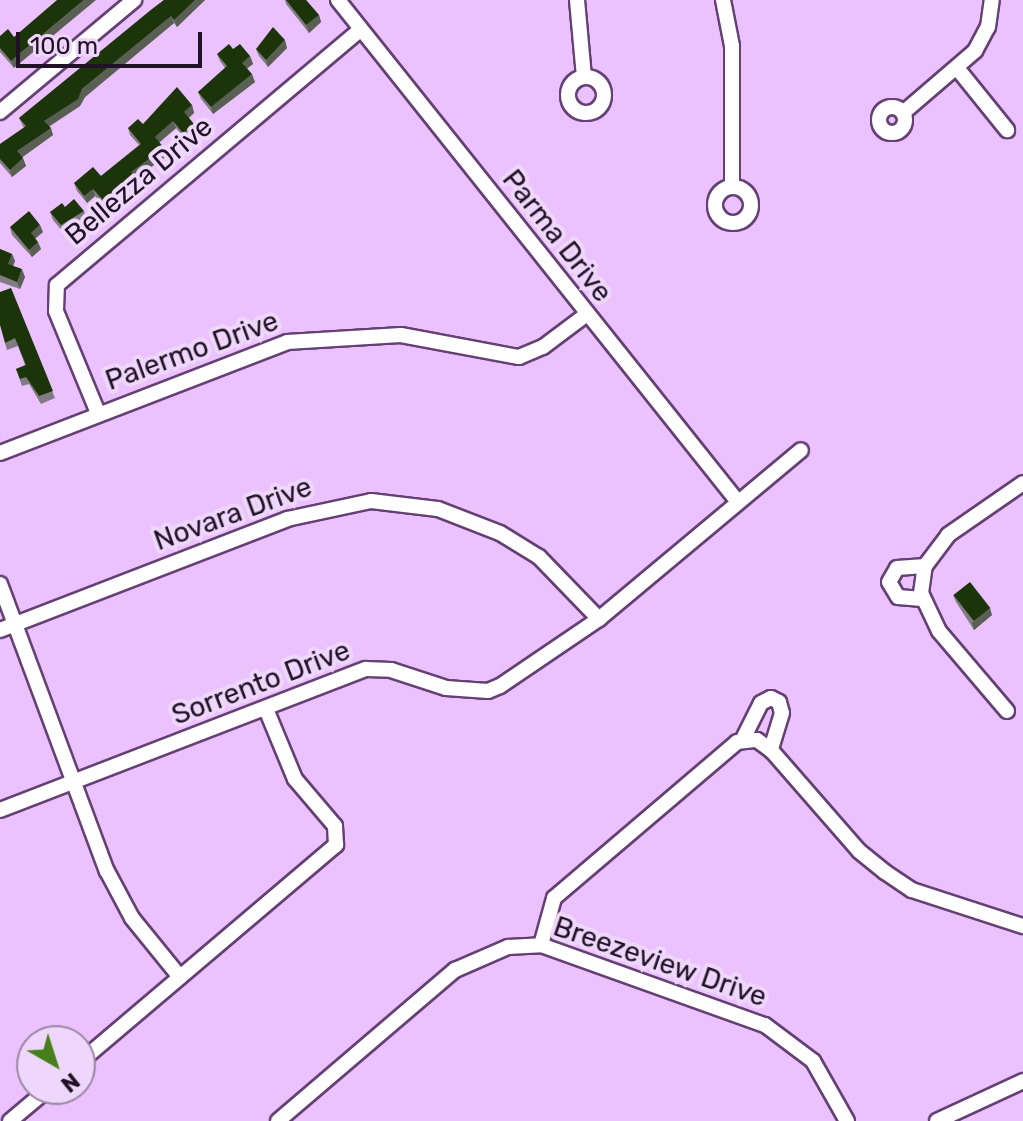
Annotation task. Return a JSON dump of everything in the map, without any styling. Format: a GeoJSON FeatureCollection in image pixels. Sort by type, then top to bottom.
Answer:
{"type":"FeatureCollection","features":[{"type":"Feature","properties":{"kind":"street"},"geometry":{"type":"LineString","coordinates":[[0,112],[134,0]]}},
{"type":"Feature","properties":{"kind":"street","name":"Parma Drive"},"geometry":{"type":"LineString","coordinates":[[338,0],[738,502]]}},
{"type":"Feature","properties":{"kind":"street"},"geometry":{"type":"LineString","coordinates":[[577,0],[584,77]]}},
{"type":"Feature","properties":{"kind":"street"},"geometry":{"type":"LineString","coordinates":[[723,0],[732,46],[732,187]]}},
{"type":"Feature","properties":{"kind":"street"},"geometry":{"type":"LineString","coordinates":[[904,112],[957,68],[983,39],[992,0]]}},
{"type":"Feature","properties":{"kind":"street","name":"Bellezza Drive"},"geometry":{"type":"LineString","coordinates":[[98,413],[56,311],[57,285],[361,29]]}},
{"type":"Feature","properties":{"kind":"street"},"geometry":{"type":"LineString","coordinates":[[957,68],[1007,130]]}},
{"type":"Feature","properties":{"kind":"street","name":"Palermo Drive"},"geometry":{"type":"LineString","coordinates":[[0,453],[98,413],[303,339],[429,337],[519,357],[543,347],[587,314]]}},
{"type":"Feature","properties":{"kind":"street","name":"Sorrento Drive"},"geometry":{"type":"LineString","coordinates":[[0,810],[366,669],[391,670],[446,688],[488,691],[517,678],[599,619],[801,450]]}},
{"type":"Feature","properties":{"kind":"street"},"geometry":{"type":"LineString","coordinates":[[1007,711],[939,631],[922,599],[925,566],[948,535],[1023,483]]}},
{"type":"Feature","properties":{"kind":"street","name":"Novara Drive"},"geometry":{"type":"LineString","coordinates":[[0,630],[287,519],[327,507],[382,501],[438,509],[500,533],[539,557],[599,619]]}},
{"type":"Feature","properties":{"kind":"street"},"geometry":{"type":"LineString","coordinates":[[922,599],[898,597],[889,582],[897,568],[925,566]]}},
{"type":"Feature","properties":{"kind":"street"},"geometry":{"type":"LineString","coordinates":[[0,584],[73,782],[123,904],[180,977]]}},
{"type":"Feature","properties":{"kind":"street"},"geometry":{"type":"LineString","coordinates":[[541,945],[554,898],[749,741],[761,703],[771,698],[779,702],[782,713],[771,750]]}},
{"type":"Feature","properties":{"kind":"street"},"geometry":{"type":"LineString","coordinates":[[96,1048],[336,845],[335,826],[295,779],[266,709]]}},
{"type":"Feature","properties":{"kind":"street"},"geometry":{"type":"LineString","coordinates":[[749,741],[771,750],[859,851],[885,872],[912,890],[1023,926]]}},
{"type":"Feature","properties":{"kind":"street","name":"Breezeview Drive"},"geometry":{"type":"LineString","coordinates":[[278,1121],[455,970],[508,947],[541,945],[765,1025],[813,1061],[847,1121]]}},
{"type":"Feature","properties":{"kind":"street"},"geometry":{"type":"LineString","coordinates":[[937,1121],[1023,1081]]}},
{"type":"Feature","properties":{"kind":"street"},"geometry":{"type":"LineString","coordinates":[[10,1121],[29,1105]]}},
{"type":"Feature","properties":{"kind":"building"},"geometry":{"type":"Polygon","coordinates":[[[57,0],[84,0],[11,61],[0,48],[0,36],[8,29],[14,37],[57,0]]]}},
{"type":"Feature","properties":{"kind":"building"},"geometry":{"type":"Polygon","coordinates":[[[164,0],[195,0],[174,20],[171,16],[82,89],[78,99],[44,121],[51,128],[17,151],[23,158],[10,170],[0,159],[0,144],[26,126],[19,118],[164,0]]]}},
{"type":"Feature","properties":{"kind":"building"},"geometry":{"type":"Polygon","coordinates":[[[286,0],[306,0],[319,15],[306,25],[286,0]]]}},
{"type":"Feature","properties":{"kind":"building"},"geometry":{"type":"Polygon","coordinates":[[[273,27],[285,40],[266,60],[256,49],[273,27]]]}},
{"type":"Feature","properties":{"kind":"building"},"geometry":{"type":"Polygon","coordinates":[[[229,44],[233,49],[240,44],[250,56],[242,63],[252,74],[211,107],[198,92],[227,66],[217,54],[229,44]]]}},
{"type":"Feature","properties":{"kind":"building"},"geometry":{"type":"Polygon","coordinates":[[[177,87],[192,105],[184,112],[194,124],[183,133],[173,121],[155,137],[164,148],[131,172],[134,176],[103,200],[93,189],[84,196],[74,183],[93,167],[101,176],[141,144],[128,128],[138,119],[143,124],[177,87]]]}},
{"type":"Feature","properties":{"kind":"building"},"geometry":{"type":"Polygon","coordinates":[[[74,199],[84,211],[61,225],[50,212],[62,203],[65,207],[74,199]]]}},
{"type":"Feature","properties":{"kind":"building"},"geometry":{"type":"Polygon","coordinates":[[[29,211],[40,225],[31,233],[38,242],[29,250],[10,227],[29,211]]]}},
{"type":"Feature","properties":{"kind":"building"},"geometry":{"type":"Polygon","coordinates":[[[0,249],[12,254],[8,264],[22,269],[17,282],[0,275],[0,249]]]}},
{"type":"Feature","properties":{"kind":"building"},"geometry":{"type":"Polygon","coordinates":[[[11,288],[53,391],[39,396],[26,377],[20,379],[16,369],[26,365],[15,338],[5,343],[0,325],[0,292],[11,288]]]}},
{"type":"Feature","properties":{"kind":"building"},"geometry":{"type":"Polygon","coordinates":[[[970,582],[990,608],[974,621],[953,595],[970,582]]]}}]}
